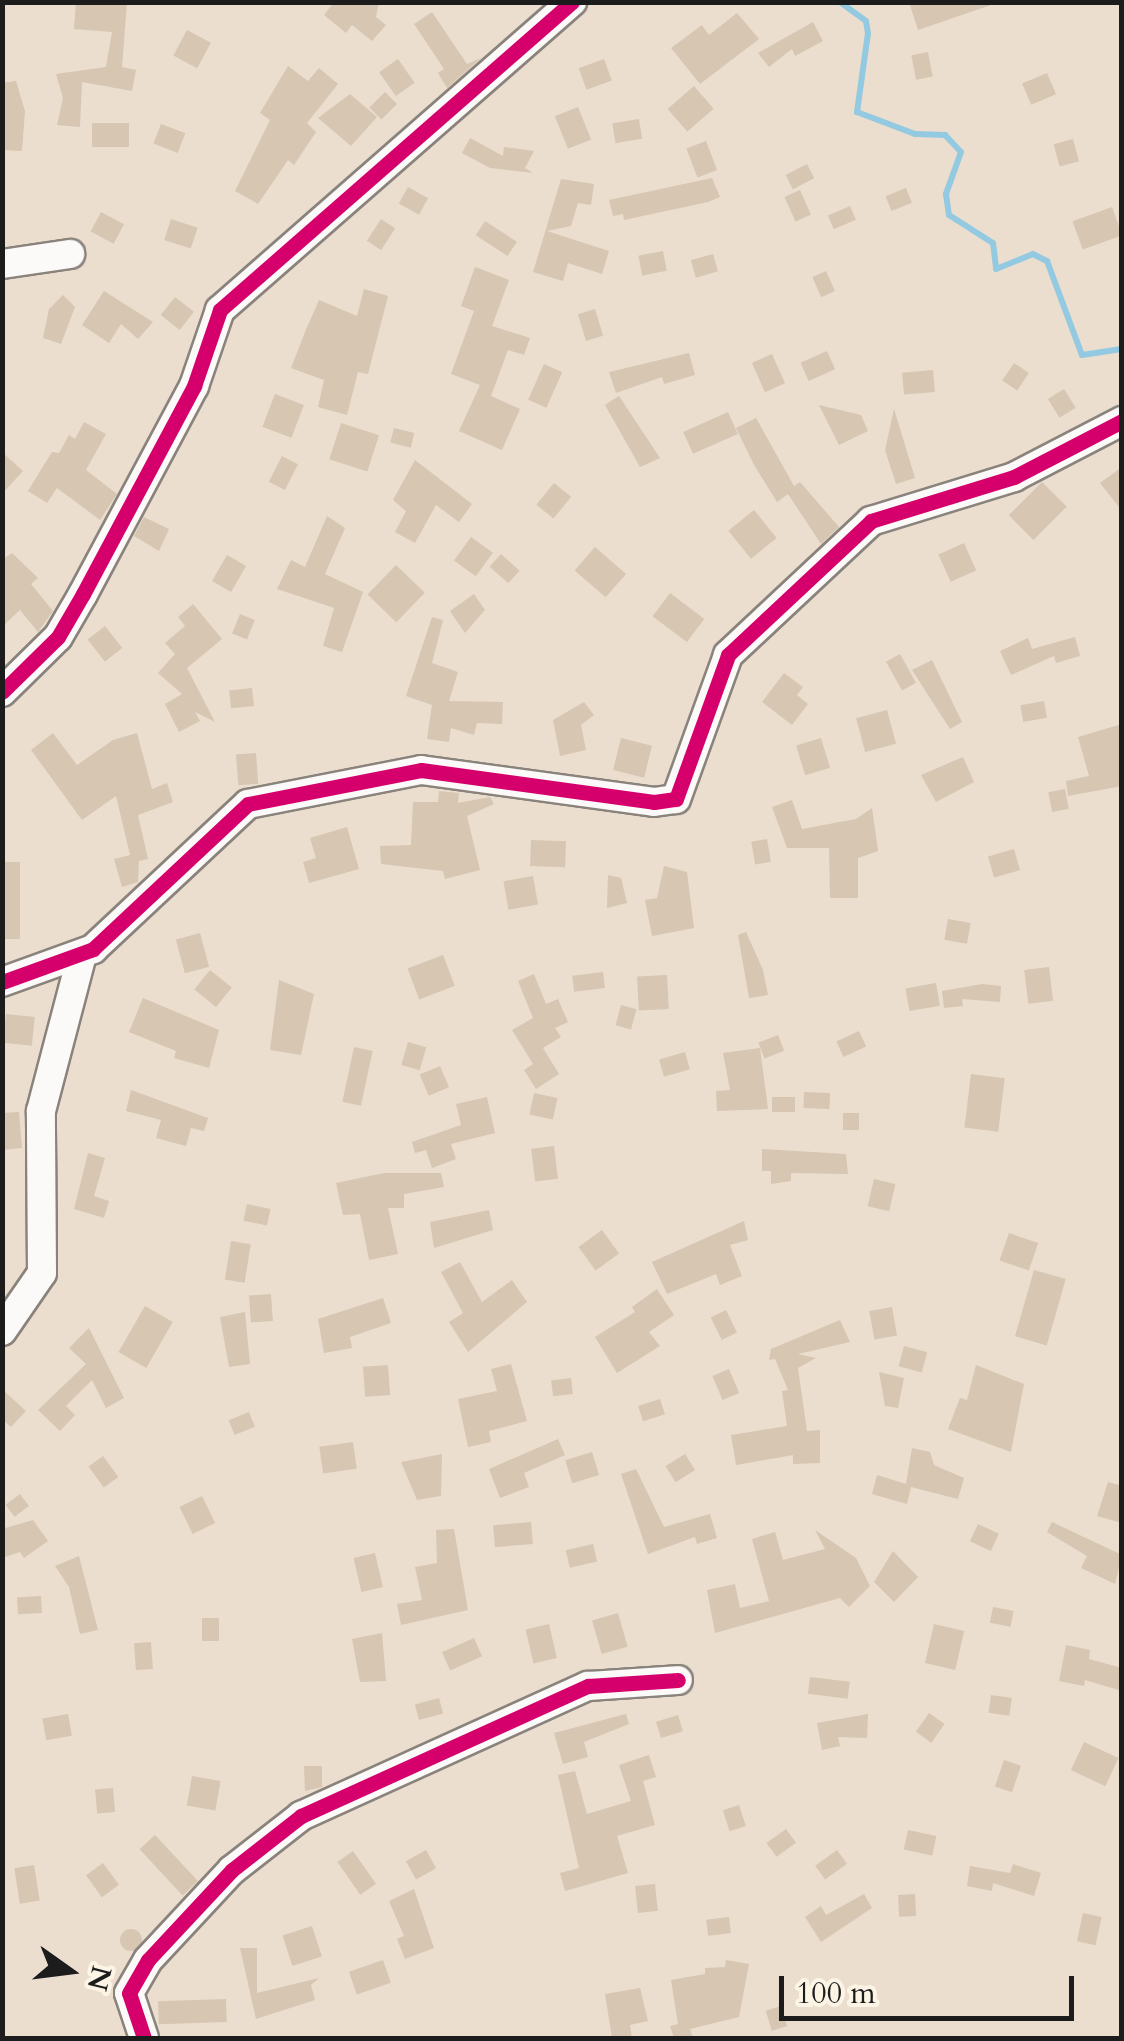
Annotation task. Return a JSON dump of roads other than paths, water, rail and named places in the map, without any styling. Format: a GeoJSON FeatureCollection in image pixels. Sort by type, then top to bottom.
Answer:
{"type":"FeatureCollection","features":[{"type":"Feature","properties":{"kind":"street"},"geometry":{"type":"LineString","coordinates":[[2,692],[58,636],[83,594],[194,386],[220,310],[572,2]]}},
{"type":"Feature","properties":{"kind":"street"},"geometry":{"type":"LineString","coordinates":[[2,264],[70,254]]}},
{"type":"Feature","properties":{"kind":"street"},"geometry":{"type":"LineString","coordinates":[[2,982],[82,955],[129,921],[248,804],[421,770],[654,802],[676,800],[728,654],[870,521],[1014,477],[1122,421]]}},
{"type":"Feature","properties":{"kind":"street"},"geometry":{"type":"LineString","coordinates":[[2,1331],[42,1273],[41,1111],[82,955]]}},
{"type":"Feature","properties":{"kind":"street"},"geometry":{"type":"LineString","coordinates":[[144,2038],[129,1993],[148,1960],[232,1870],[301,1816],[588,1686],[678,1680]]}},
{"type":"Feature","properties":{"kind":"waterway"},"geometry":{"type":"LineString","coordinates":[[840,2],[866,21],[868,33],[857,112],[915,134],[945,135],[961,152],[946,194],[949,215],[993,243],[996,269],[1033,254],[1047,261],[1082,355],[1122,349]]}}]}
